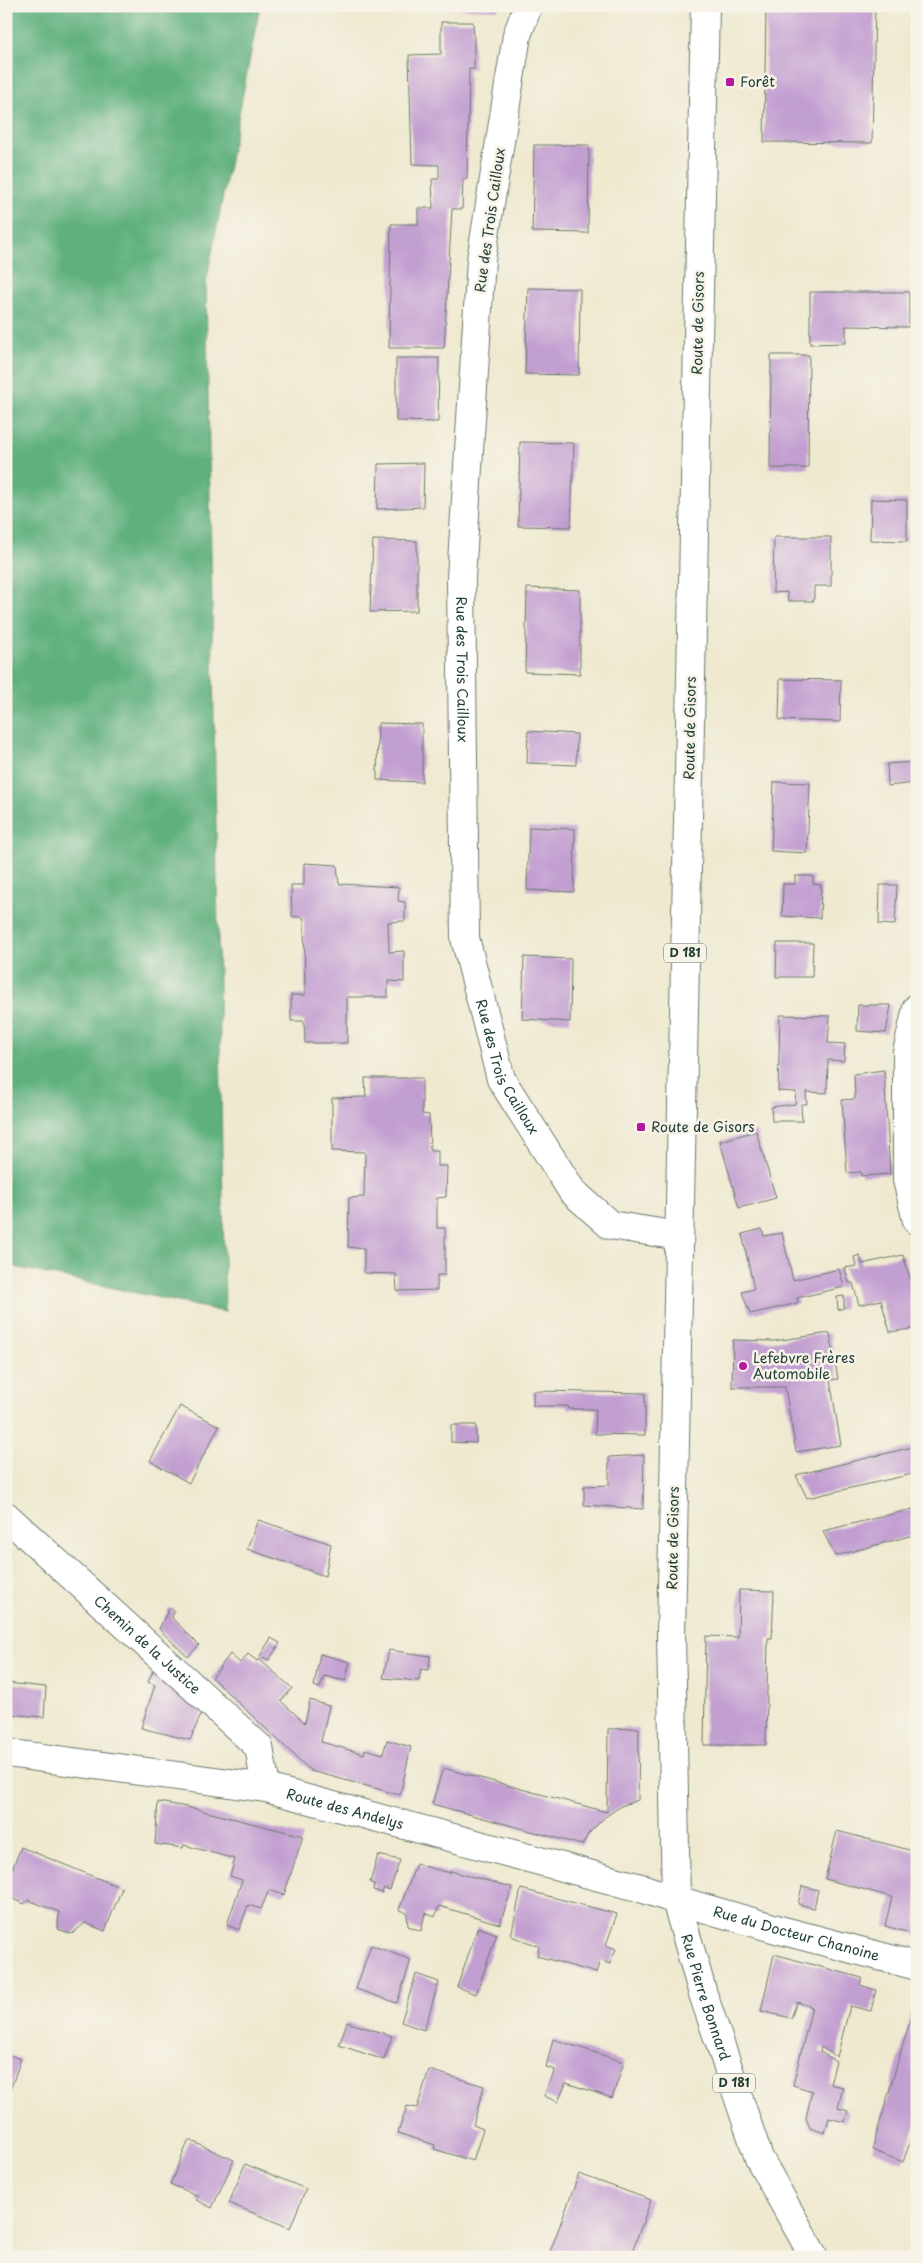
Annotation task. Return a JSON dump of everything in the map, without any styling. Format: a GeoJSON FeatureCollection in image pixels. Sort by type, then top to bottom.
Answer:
{"type":"FeatureCollection","features":[{"type":"Feature","properties":{"kind":"main road","name":"Rue des Trois Cailloux"},"geometry":{"type":"LineString","coordinates":[[528,6],[517,35],[481,260],[461,578],[465,938],[501,1079],[572,1191],[610,1225],[679,1236]]}},
{"type":"Feature","properties":{"kind":"main road","name":"Route de Gisors"},"geometry":{"type":"LineString","coordinates":[[676,1900],[671,1634],[705,6]]}},
{"type":"Feature","properties":{"kind":"main road"},"geometry":{"type":"LineString","coordinates":[[917,1008],[907,1052],[907,1180],[917,1222]]}},
{"type":"Feature","properties":{"kind":"main road","name":"Chemin de la Justice"},"geometry":{"type":"LineString","coordinates":[[6,1516],[259,1747],[266,1788]]}},
{"type":"Feature","properties":{"kind":"main road","name":"Route des Andelys"},"geometry":{"type":"LineString","coordinates":[[6,1753],[266,1788],[641,1888],[676,1900]]}},
{"type":"Feature","properties":{"kind":"main road","name":"Rue du Docteur Chanoine"},"geometry":{"type":"LineString","coordinates":[[676,1900],[917,1966]]}},
{"type":"Feature","properties":{"kind":"main road","name":"Rue Pierre Bonnard"},"geometry":{"type":"LineString","coordinates":[[676,1900],[703,1994],[760,2158],[814,2257]]}},
{"type":"Feature","properties":{"kind":"green space"},"geometry":{"type":"Polygon","coordinates":[[[6,6],[260,6],[206,283],[225,1312],[6,1265],[6,6]]]}},
{"type":"Feature","properties":{"kind":"building"},"geometry":{"type":"Polygon","coordinates":[[[438,6],[498,6],[498,10],[438,8],[438,6]]]}},
{"type":"Feature","properties":{"kind":"building"},"geometry":{"type":"Polygon","coordinates":[[[766,6],[875,6],[872,143],[764,142],[766,6]]]}},
{"type":"Feature","properties":{"kind":"building"},"geometry":{"type":"Polygon","coordinates":[[[441,22],[473,22],[474,39],[474,69],[469,69],[467,179],[463,179],[462,209],[452,209],[444,348],[389,348],[391,224],[418,224],[418,208],[433,208],[432,179],[439,179],[439,165],[412,164],[409,55],[441,54],[441,22]]]}},
{"type":"Feature","properties":{"kind":"building"},"geometry":{"type":"Polygon","coordinates":[[[534,145],[589,145],[588,233],[532,232],[534,145]]]}},
{"type":"Feature","properties":{"kind":"building"},"geometry":{"type":"Polygon","coordinates":[[[528,288],[580,289],[579,375],[525,374],[528,288]]]}},
{"type":"Feature","properties":{"kind":"building"},"geometry":{"type":"Polygon","coordinates":[[[810,292],[909,292],[909,327],[846,326],[846,343],[810,344],[810,292]]]}},
{"type":"Feature","properties":{"kind":"building"},"geometry":{"type":"Polygon","coordinates":[[[771,355],[809,355],[808,468],[770,468],[771,355]]]}},
{"type":"Feature","properties":{"kind":"building"},"geometry":{"type":"Polygon","coordinates":[[[396,358],[439,358],[438,422],[396,421],[396,358]]]}},
{"type":"Feature","properties":{"kind":"building"},"geometry":{"type":"Polygon","coordinates":[[[520,442],[574,443],[571,527],[518,526],[520,442]]]}},
{"type":"Feature","properties":{"kind":"building"},"geometry":{"type":"Polygon","coordinates":[[[424,463],[423,507],[377,509],[378,464],[424,463]]]}},
{"type":"Feature","properties":{"kind":"building"},"geometry":{"type":"Polygon","coordinates":[[[871,499],[907,500],[907,541],[870,540],[871,499]]]}},
{"type":"Feature","properties":{"kind":"building"},"geometry":{"type":"Polygon","coordinates":[[[774,537],[831,537],[831,586],[814,586],[814,601],[788,601],[787,592],[773,593],[774,537]]]}},
{"type":"Feature","properties":{"kind":"building"},"geometry":{"type":"Polygon","coordinates":[[[373,540],[417,541],[417,611],[370,612],[373,540]]]}},
{"type":"Feature","properties":{"kind":"building"},"geometry":{"type":"Polygon","coordinates":[[[527,588],[580,590],[580,674],[525,672],[527,588]]]}},
{"type":"Feature","properties":{"kind":"building"},"geometry":{"type":"Polygon","coordinates":[[[780,679],[841,680],[840,722],[779,720],[780,679]]]}},
{"type":"Feature","properties":{"kind":"building"},"geometry":{"type":"Polygon","coordinates":[[[378,723],[422,724],[422,782],[377,780],[378,723]]]}},
{"type":"Feature","properties":{"kind":"building"},"geometry":{"type":"Polygon","coordinates":[[[528,731],[577,734],[576,765],[527,763],[528,731]]]}},
{"type":"Feature","properties":{"kind":"building"},"geometry":{"type":"Polygon","coordinates":[[[914,762],[915,783],[888,786],[887,764],[914,762]]]}},
{"type":"Feature","properties":{"kind":"building"},"geometry":{"type":"Polygon","coordinates":[[[774,782],[810,783],[807,853],[771,851],[774,782]]]}},
{"type":"Feature","properties":{"kind":"building"},"geometry":{"type":"Polygon","coordinates":[[[529,827],[575,829],[574,892],[527,890],[529,827]]]}},
{"type":"Feature","properties":{"kind":"building"},"geometry":{"type":"Polygon","coordinates":[[[304,863],[337,865],[339,884],[399,887],[398,901],[405,902],[405,921],[388,922],[389,952],[404,951],[404,982],[388,981],[388,997],[347,997],[347,1043],[305,1043],[304,1021],[291,1021],[291,995],[305,995],[304,918],[292,916],[291,885],[304,885],[304,863]]]}},
{"type":"Feature","properties":{"kind":"building"},"geometry":{"type":"Polygon","coordinates":[[[795,876],[813,876],[813,884],[821,885],[820,918],[782,916],[783,884],[795,884],[795,876]]]}},
{"type":"Feature","properties":{"kind":"building"},"geometry":{"type":"Polygon","coordinates":[[[880,885],[897,885],[895,925],[879,924],[880,885]]]}},
{"type":"Feature","properties":{"kind":"building"},"geometry":{"type":"Polygon","coordinates":[[[777,943],[813,943],[812,977],[776,977],[777,943]]]}},
{"type":"Feature","properties":{"kind":"building"},"geometry":{"type":"Polygon","coordinates":[[[524,957],[571,959],[570,1022],[522,1019],[524,957]]]}},
{"type":"Feature","properties":{"kind":"building"},"geometry":{"type":"Polygon","coordinates":[[[858,1005],[891,1005],[886,1033],[857,1031],[858,1005]]]}},
{"type":"Feature","properties":{"kind":"building"},"geometry":{"type":"Polygon","coordinates":[[[780,1015],[830,1016],[828,1043],[845,1044],[844,1061],[828,1060],[827,1093],[806,1092],[807,1104],[801,1104],[802,1121],[772,1121],[771,1107],[795,1104],[796,1092],[778,1091],[780,1015]]]}},
{"type":"Feature","properties":{"kind":"building"},"geometry":{"type":"Polygon","coordinates":[[[884,1070],[890,1174],[861,1176],[861,1172],[847,1173],[842,1100],[855,1099],[854,1074],[884,1070]]]}},
{"type":"Feature","properties":{"kind":"building"},"geometry":{"type":"Polygon","coordinates":[[[365,1078],[422,1078],[422,1114],[429,1115],[430,1151],[438,1151],[438,1166],[447,1166],[446,1197],[437,1198],[437,1228],[445,1228],[445,1275],[437,1275],[437,1290],[397,1291],[396,1274],[364,1273],[364,1249],[348,1247],[349,1198],[364,1197],[365,1152],[332,1151],[332,1098],[366,1097],[365,1078]]]}},
{"type":"Feature","properties":{"kind":"building"},"geometry":{"type":"Polygon","coordinates":[[[756,1131],[776,1198],[739,1208],[720,1141],[756,1131]]]}},
{"type":"Feature","properties":{"kind":"building"},"geometry":{"type":"Polygon","coordinates":[[[762,1229],[764,1236],[782,1233],[793,1280],[839,1269],[844,1287],[797,1298],[798,1303],[750,1314],[742,1292],[754,1289],[742,1234],[762,1229]]]}},
{"type":"Feature","properties":{"kind":"building"},"geometry":{"type":"Polygon","coordinates":[[[860,1255],[862,1264],[903,1255],[917,1300],[917,1328],[890,1332],[881,1300],[859,1305],[853,1283],[849,1283],[845,1268],[856,1266],[854,1257],[860,1255]]]}},
{"type":"Feature","properties":{"kind":"building"},"geometry":{"type":"Polygon","coordinates":[[[844,1296],[844,1308],[838,1310],[837,1297],[844,1296]]]}},
{"type":"Feature","properties":{"kind":"building"},"geometry":{"type":"Polygon","coordinates":[[[830,1333],[838,1379],[830,1380],[841,1445],[796,1452],[785,1387],[732,1387],[733,1340],[774,1341],[830,1333]]]}},
{"type":"Feature","properties":{"kind":"building"},"geometry":{"type":"Polygon","coordinates":[[[6,1343],[11,1344],[7,1364],[6,1364],[6,1343]]]}},
{"type":"Feature","properties":{"kind":"building"},"geometry":{"type":"Polygon","coordinates":[[[533,1391],[645,1393],[645,1435],[595,1434],[596,1409],[569,1409],[568,1406],[533,1406],[533,1391]]]}},
{"type":"Feature","properties":{"kind":"building"},"geometry":{"type":"Polygon","coordinates":[[[180,1406],[219,1426],[189,1483],[150,1461],[180,1406]]]}},
{"type":"Feature","properties":{"kind":"building"},"geometry":{"type":"Polygon","coordinates":[[[451,1425],[476,1425],[476,1443],[451,1442],[451,1425]]]}},
{"type":"Feature","properties":{"kind":"building"},"geometry":{"type":"Polygon","coordinates":[[[917,1446],[917,1473],[807,1498],[796,1475],[917,1446]]]}},
{"type":"Feature","properties":{"kind":"building"},"geometry":{"type":"Polygon","coordinates":[[[644,1455],[643,1509],[584,1505],[584,1486],[609,1485],[609,1457],[644,1455]]]}},
{"type":"Feature","properties":{"kind":"building"},"geometry":{"type":"Polygon","coordinates":[[[917,1508],[917,1534],[835,1556],[823,1531],[917,1508]]]}},
{"type":"Feature","properties":{"kind":"building"},"geometry":{"type":"Polygon","coordinates":[[[258,1520],[331,1544],[325,1576],[247,1549],[258,1520]]]}},
{"type":"Feature","properties":{"kind":"building"},"geometry":{"type":"Polygon","coordinates":[[[739,1590],[774,1591],[772,1638],[768,1638],[766,1745],[704,1745],[706,1636],[738,1637],[739,1590]]]}},
{"type":"Feature","properties":{"kind":"building"},"geometry":{"type":"Polygon","coordinates":[[[169,1608],[174,1610],[172,1618],[199,1645],[188,1657],[159,1629],[169,1608]]]}},
{"type":"Feature","properties":{"kind":"building"},"geometry":{"type":"Polygon","coordinates":[[[271,1638],[280,1643],[269,1660],[260,1656],[271,1638]]]}},
{"type":"Feature","properties":{"kind":"building"},"geometry":{"type":"Polygon","coordinates":[[[389,1650],[430,1656],[429,1670],[421,1669],[419,1681],[383,1678],[389,1650]]]}},
{"type":"Feature","properties":{"kind":"building"},"geometry":{"type":"Polygon","coordinates":[[[230,1654],[240,1663],[248,1654],[257,1661],[259,1659],[292,1688],[281,1701],[305,1723],[310,1700],[329,1706],[321,1742],[364,1754],[365,1749],[383,1754],[387,1740],[411,1747],[400,1795],[311,1771],[212,1678],[230,1654]]]}},
{"type":"Feature","properties":{"kind":"building"},"geometry":{"type":"Polygon","coordinates":[[[320,1654],[350,1662],[345,1681],[324,1676],[320,1688],[314,1686],[320,1654]]]}},
{"type":"Feature","properties":{"kind":"building"},"geometry":{"type":"Polygon","coordinates":[[[154,1668],[203,1710],[190,1740],[141,1728],[155,1685],[148,1682],[154,1668]]]}},
{"type":"Feature","properties":{"kind":"building"},"geometry":{"type":"Polygon","coordinates":[[[6,1683],[46,1687],[44,1717],[6,1714],[6,1683]]]}},
{"type":"Feature","properties":{"kind":"building"},"geometry":{"type":"Polygon","coordinates":[[[639,1728],[638,1800],[621,1806],[605,1817],[589,1833],[582,1845],[432,1804],[443,1768],[607,1812],[608,1729],[639,1728]]]}},
{"type":"Feature","properties":{"kind":"building"},"geometry":{"type":"Polygon","coordinates":[[[158,1802],[187,1807],[303,1836],[284,1895],[269,1890],[261,1909],[248,1905],[239,1930],[227,1925],[242,1880],[230,1876],[235,1859],[184,1845],[183,1848],[155,1844],[158,1802]]]}},
{"type":"Feature","properties":{"kind":"building"},"geometry":{"type":"Polygon","coordinates":[[[837,1831],[917,1852],[917,1935],[885,1926],[892,1897],[825,1879],[837,1831]]]}},
{"type":"Feature","properties":{"kind":"building"},"geometry":{"type":"Polygon","coordinates":[[[21,1847],[122,1888],[105,1931],[85,1923],[72,1934],[58,1929],[59,1912],[28,1900],[24,1904],[6,1896],[6,1884],[21,1847]]]}},
{"type":"Feature","properties":{"kind":"building"},"geometry":{"type":"Polygon","coordinates":[[[378,1855],[400,1860],[390,1890],[384,1888],[382,1893],[373,1890],[374,1884],[370,1883],[378,1855]]]}},
{"type":"Feature","properties":{"kind":"building"},"geometry":{"type":"Polygon","coordinates":[[[416,1864],[512,1887],[500,1924],[439,1906],[435,1917],[425,1913],[421,1931],[408,1926],[407,1913],[399,1910],[416,1864]]]}},
{"type":"Feature","properties":{"kind":"building"},"geometry":{"type":"Polygon","coordinates":[[[802,1886],[818,1890],[814,1908],[798,1904],[802,1886]]]}},
{"type":"Feature","properties":{"kind":"building"},"geometry":{"type":"Polygon","coordinates":[[[521,1889],[617,1914],[606,1945],[616,1949],[610,1964],[600,1960],[596,1973],[537,1956],[539,1946],[511,1936],[521,1889]]]}},
{"type":"Feature","properties":{"kind":"building"},"geometry":{"type":"Polygon","coordinates":[[[478,1927],[497,1934],[476,1994],[457,1987],[478,1927]]]}},
{"type":"Feature","properties":{"kind":"building"},"geometry":{"type":"Polygon","coordinates":[[[371,1945],[411,1960],[397,2003],[356,1989],[371,1945]]]}},
{"type":"Feature","properties":{"kind":"building"},"geometry":{"type":"Polygon","coordinates":[[[774,1954],[862,1978],[860,1985],[876,1990],[871,2011],[850,2006],[837,2057],[821,2047],[820,2052],[836,2061],[830,2084],[843,2087],[838,2108],[848,2111],[845,2122],[829,2118],[825,2133],[810,2128],[806,2118],[812,2091],[793,2085],[812,2007],[797,2002],[791,2018],[761,2011],[774,1954]]]}},
{"type":"Feature","properties":{"kind":"building"},"geometry":{"type":"Polygon","coordinates":[[[416,1974],[439,1982],[424,2030],[401,2022],[416,1974]]]}},
{"type":"Feature","properties":{"kind":"building"},"geometry":{"type":"Polygon","coordinates":[[[916,1989],[917,2122],[903,2162],[872,2150],[909,2024],[916,1989]]]}},
{"type":"Feature","properties":{"kind":"building"},"geometry":{"type":"Polygon","coordinates":[[[347,2022],[392,2036],[384,2060],[339,2045],[347,2022]]]}},
{"type":"Feature","properties":{"kind":"building"},"geometry":{"type":"Polygon","coordinates":[[[553,2039],[624,2062],[612,2098],[566,2083],[558,2102],[544,2096],[555,2070],[546,2067],[553,2039]]]}},
{"type":"Feature","properties":{"kind":"building"},"geometry":{"type":"Polygon","coordinates":[[[6,2054],[21,2059],[7,2099],[6,2099],[6,2054]]]}},
{"type":"Feature","properties":{"kind":"building"},"geometry":{"type":"Polygon","coordinates":[[[429,2070],[484,2086],[473,2125],[483,2129],[473,2161],[434,2149],[435,2145],[398,2133],[407,2106],[417,2108],[429,2070]]]}},
{"type":"Feature","properties":{"kind":"building"},"geometry":{"type":"Polygon","coordinates":[[[189,2140],[234,2160],[212,2208],[196,2200],[199,2196],[170,2184],[189,2140]]]}},
{"type":"Feature","properties":{"kind":"building"},"geometry":{"type":"Polygon","coordinates":[[[245,2164],[306,2189],[290,2228],[229,2203],[245,2164]]]}},
{"type":"Feature","properties":{"kind":"building"},"geometry":{"type":"Polygon","coordinates":[[[579,2174],[651,2200],[630,2257],[563,2257],[550,2252],[579,2174]]]}},
{"type":"Feature","properties":{"kind":"place","name":"Forêt"},"geometry":{"type":"Point","coordinates":[730,82]}},
{"type":"Feature","properties":{"kind":"place","name":"Route de Gisors"},"geometry":{"type":"Point","coordinates":[641,1127]}},
{"type":"Feature","properties":{"kind":"place","name":"Lefebvre Frères Automobile"},"geometry":{"type":"Point","coordinates":[743,1366]}}]}
